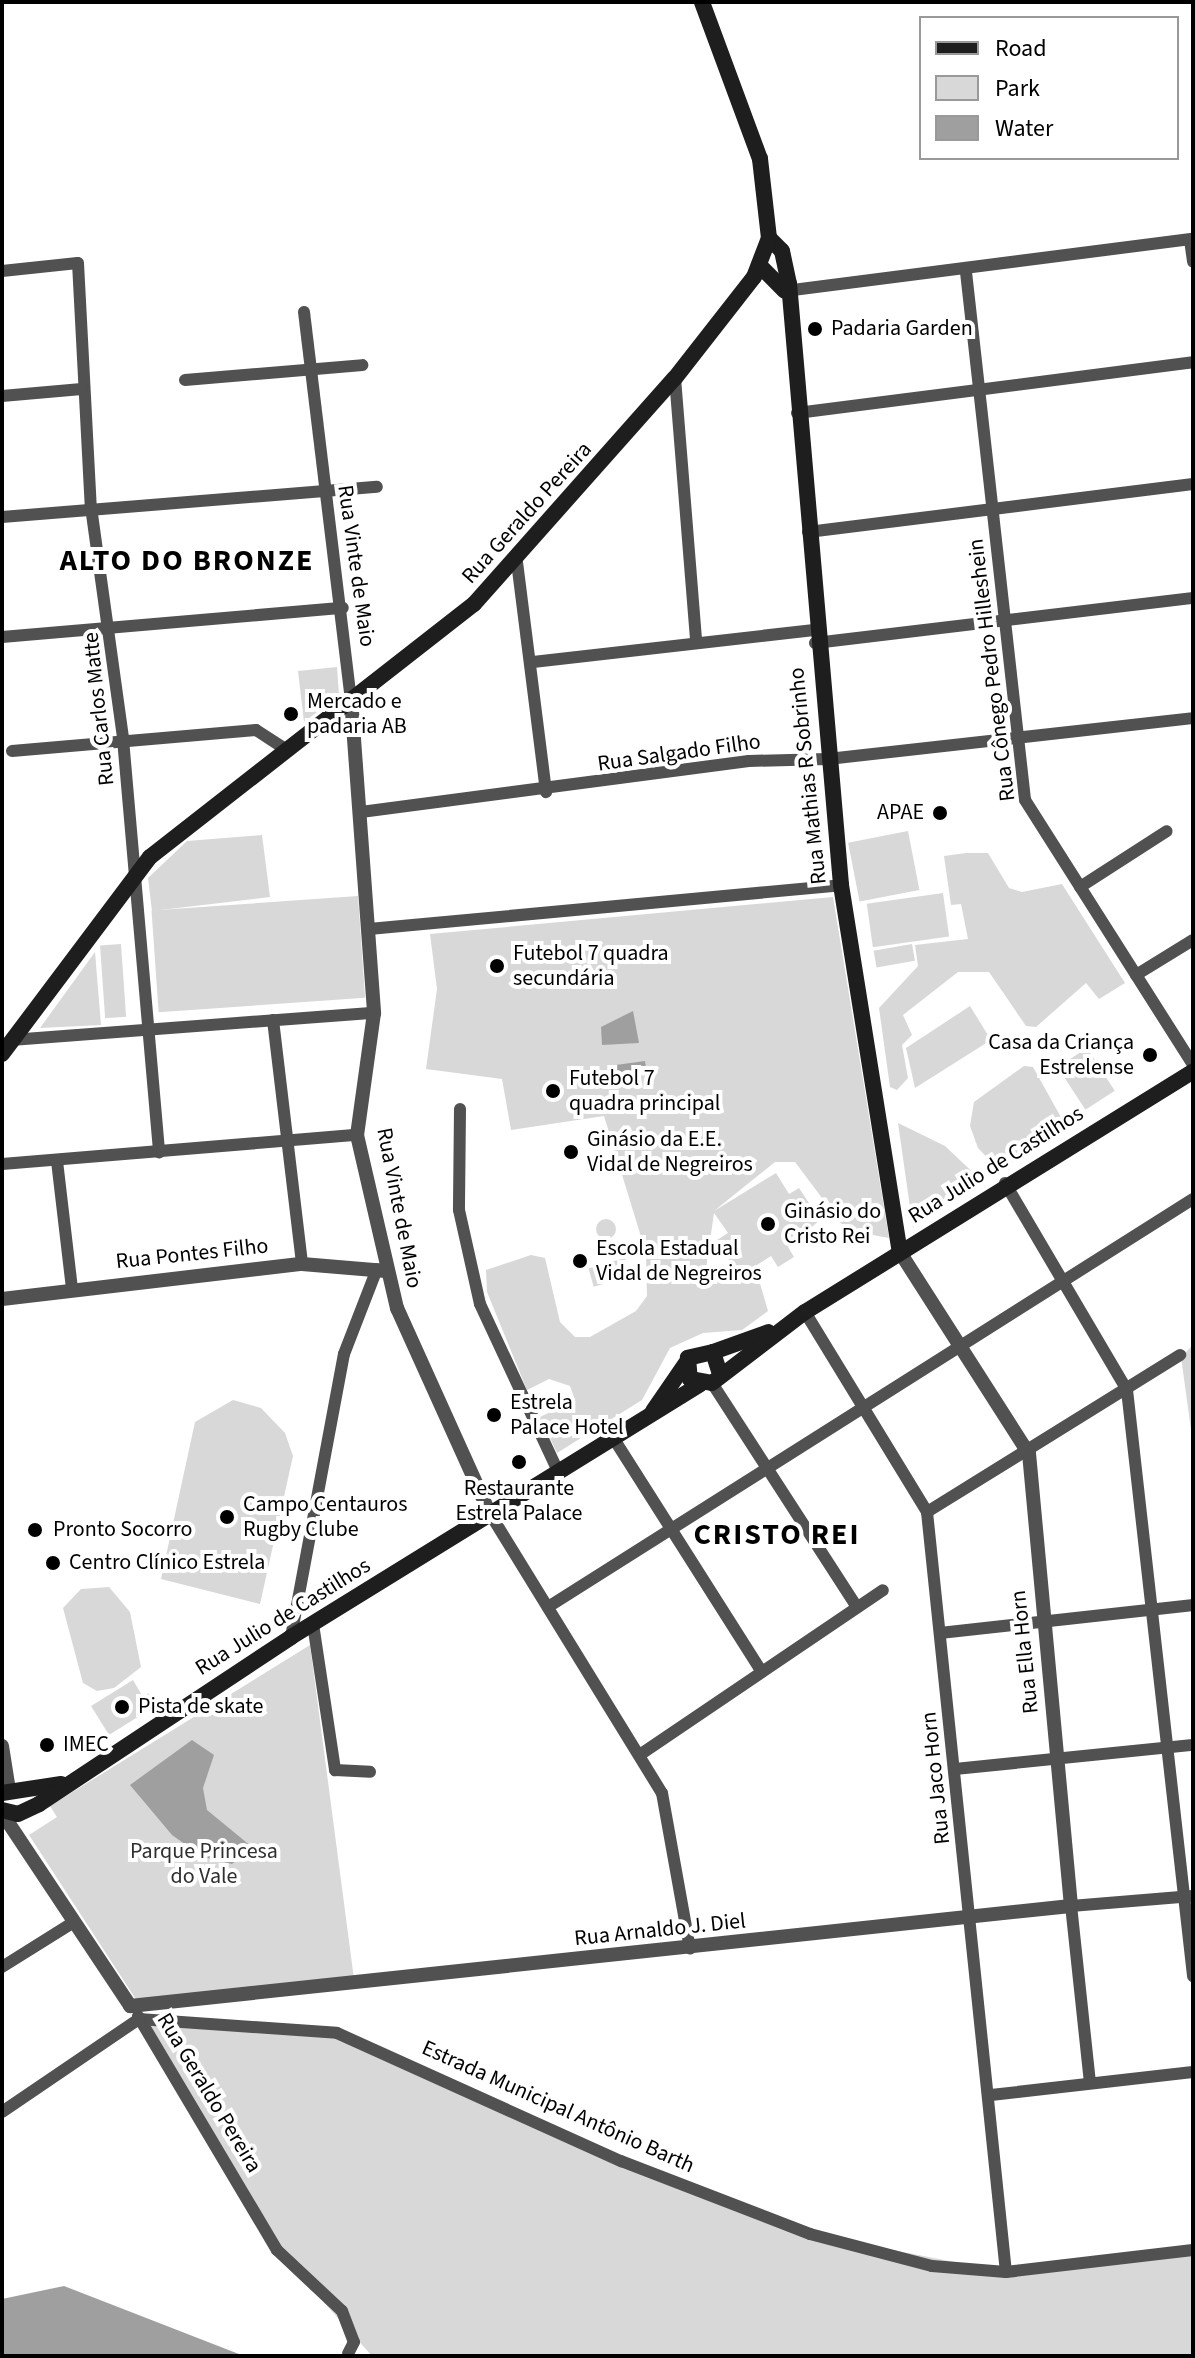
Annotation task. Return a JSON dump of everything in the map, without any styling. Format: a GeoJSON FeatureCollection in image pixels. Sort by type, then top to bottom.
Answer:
{"type":"FeatureCollection","features":[{"type":"Feature","properties":{"kind":"main road","name":"Rua Geraldo Pereira"},"geometry":{"type":"LineString","coordinates":[[7,1047],[136,873],[282,747],[431,640],[517,562],[675,378],[760,266],[769,238],[760,159],[702,2]]}},
{"type":"Feature","properties":{"kind":"main road","name":"Rua Mathias R Sobrinho"},"geometry":{"type":"LineString","coordinates":[[769,238],[782,251],[808,532],[814,636],[841,885],[900,1252]]}},
{"type":"Feature","properties":{"kind":"main road"},"geometry":{"type":"LineString","coordinates":[[760,266],[785,291]]}},
{"type":"Feature","properties":{"kind":"main road","name":"Rua Julio de Castilhos"},"geometry":{"type":"LineString","coordinates":[[5,1811],[66,1783],[489,1512],[711,1380],[805,1312],[1005,1183],[1193,1068]]}},
{"type":"Feature","properties":{"kind":"main road","name":"Rua Julio de Castilhos"},"geometry":{"type":"LineString","coordinates":[[648,1417],[697,1350],[713,1352],[785,1326]]}},
{"type":"Feature","properties":{"kind":"main road"},"geometry":{"type":"LineString","coordinates":[[711,1380],[713,1352]]}},
{"type":"Feature","properties":{"kind":"main road"},"geometry":{"type":"LineString","coordinates":[[686,1363],[711,1380]]}},
{"type":"Feature","properties":{"kind":"main road","name":"Rua Julio de Castilhos"},"geometry":{"type":"LineString","coordinates":[[4,1789],[66,1783]]}},
{"type":"Feature","properties":{"kind":"main road"},"geometry":{"type":"LineString","coordinates":[[4,1789],[24,1798],[5,1811]]}},
{"type":"Feature","properties":{"kind":"street"},"geometry":{"type":"LineString","coordinates":[[785,291],[966,272],[1192,239],[1193,262]]}},
{"type":"Feature","properties":{"kind":"street","name":"Rua Carlos Matte"},"geometry":{"type":"LineString","coordinates":[[2,271],[78,263],[82,389],[91,507],[123,739],[159,1152]]}},
{"type":"Feature","properties":{"kind":"street","name":"Rua Cônego Pedro Hilleshein"},"geometry":{"type":"LineString","coordinates":[[966,272],[976,390],[994,512],[1025,800],[1193,1068]]}},
{"type":"Feature","properties":{"kind":"street","name":"Rua Vinte de Maio"},"geometry":{"type":"LineString","coordinates":[[304,312],[313,369],[322,489],[343,608],[361,812],[374,1013],[357,1135],[381,1270],[489,1512],[641,1754],[669,1813],[690,1949]]}},
{"type":"Feature","properties":{"kind":"street"},"geometry":{"type":"LineString","coordinates":[[797,413],[1193,362]]}},
{"type":"Feature","properties":{"kind":"street"},"geometry":{"type":"LineString","coordinates":[[185,380],[362,365]]}},
{"type":"Feature","properties":{"kind":"street"},"geometry":{"type":"LineString","coordinates":[[675,378],[696,638]]}},
{"type":"Feature","properties":{"kind":"street"},"geometry":{"type":"LineString","coordinates":[[2,396],[82,389]]}},
{"type":"Feature","properties":{"kind":"street"},"geometry":{"type":"LineString","coordinates":[[808,532],[994,512],[1193,484]]}},
{"type":"Feature","properties":{"kind":"street"},"geometry":{"type":"LineString","coordinates":[[2,517],[91,507],[377,487]]}},
{"type":"Feature","properties":{"kind":"street"},"geometry":{"type":"LineString","coordinates":[[517,562],[533,662],[546,792]]}},
{"type":"Feature","properties":{"kind":"street"},"geometry":{"type":"LineString","coordinates":[[533,662],[696,638],[814,636],[1004,624],[1193,598]]}},
{"type":"Feature","properties":{"kind":"street"},"geometry":{"type":"LineString","coordinates":[[2,637],[343,608]]}},
{"type":"Feature","properties":{"kind":"street","name":"Rua Salgado Filho"},"geometry":{"type":"LineString","coordinates":[[361,812],[546,792],[749,761],[828,759],[1193,718]]}},
{"type":"Feature","properties":{"kind":"street"},"geometry":{"type":"LineString","coordinates":[[12,751],[123,739],[256,730],[282,747]]}},
{"type":"Feature","properties":{"kind":"street"},"geometry":{"type":"LineString","coordinates":[[1080,887],[1167,831]]}},
{"type":"Feature","properties":{"kind":"street"},"geometry":{"type":"LineString","coordinates":[[369,929],[841,885]]}},
{"type":"Feature","properties":{"kind":"street"},"geometry":{"type":"LineString","coordinates":[[1136,975],[1193,940]]}},
{"type":"Feature","properties":{"kind":"street"},"geometry":{"type":"LineString","coordinates":[[7,1047],[148,1030],[374,1013]]}},
{"type":"Feature","properties":{"kind":"street"},"geometry":{"type":"LineString","coordinates":[[273,1020],[292,1142],[302,1264]]}},
{"type":"Feature","properties":{"kind":"street"},"geometry":{"type":"LineString","coordinates":[[460,1109],[459,1210],[480,1304],[558,1471]]}},
{"type":"Feature","properties":{"kind":"street"},"geometry":{"type":"LineString","coordinates":[[2,1164],[357,1135]]}},
{"type":"Feature","properties":{"kind":"street"},"geometry":{"type":"LineString","coordinates":[[57,1161],[72,1289]]}},
{"type":"Feature","properties":{"kind":"street"},"geometry":{"type":"LineString","coordinates":[[1005,1183],[1065,1278],[1127,1390],[1166,1749],[1188,1897],[1193,1976]]}},
{"type":"Feature","properties":{"kind":"street"},"geometry":{"type":"LineString","coordinates":[[548,1607],[765,1466],[1193,1199]]}},
{"type":"Feature","properties":{"kind":"street","name":"Rua Ella Horn"},"geometry":{"type":"LineString","coordinates":[[900,1252],[957,1347],[1029,1454],[1042,1621],[1059,1760],[1090,2083]]}},
{"type":"Feature","properties":{"kind":"street","name":"Rua Pontes Filho"},"geometry":{"type":"LineString","coordinates":[[2,1299],[302,1264],[381,1270]]}},
{"type":"Feature","properties":{"kind":"street"},"geometry":{"type":"LineString","coordinates":[[291,1637],[344,1354],[381,1270]]}},
{"type":"Feature","properties":{"kind":"street","name":"Rua Jaco Horn"},"geometry":{"type":"LineString","coordinates":[[805,1312],[927,1512],[991,2095],[1006,2272]]}},
{"type":"Feature","properties":{"kind":"street"},"geometry":{"type":"LineString","coordinates":[[927,1512],[1029,1454],[1180,1355]]}},
{"type":"Feature","properties":{"kind":"street"},"geometry":{"type":"LineString","coordinates":[[711,1380],[857,1607]]}},
{"type":"Feature","properties":{"kind":"street"},"geometry":{"type":"LineString","coordinates":[[614,1439],[762,1672]]}},
{"type":"Feature","properties":{"kind":"street"},"geometry":{"type":"LineString","coordinates":[[641,1754],[883,1590]]}},
{"type":"Feature","properties":{"kind":"street"},"geometry":{"type":"LineString","coordinates":[[940,1633],[1193,1605]]}},
{"type":"Feature","properties":{"kind":"street"},"geometry":{"type":"LineString","coordinates":[[313,1624],[335,1770],[370,1772]]}},
{"type":"Feature","properties":{"kind":"street"},"geometry":{"type":"LineString","coordinates":[[955,1769],[1193,1745]]}},
{"type":"Feature","properties":{"kind":"street"},"geometry":{"type":"LineString","coordinates":[[2,1746],[4,1789]]}},
{"type":"Feature","properties":{"kind":"street","name":"Rua Geraldo Pereira"},"geometry":{"type":"LineString","coordinates":[[5,1811],[139,2019],[277,2250],[342,2311],[354,2342],[348,2354]]}},
{"type":"Feature","properties":{"kind":"street","name":"Rua Arnaldo J. Diel"},"geometry":{"type":"LineString","coordinates":[[130,2006],[690,1949],[1071,1906],[1188,1897]]}},
{"type":"Feature","properties":{"kind":"street"},"geometry":{"type":"LineString","coordinates":[[2,1967],[74,1922]]}},
{"type":"Feature","properties":{"kind":"street"},"geometry":{"type":"LineString","coordinates":[[2,2112],[139,2019]]}},
{"type":"Feature","properties":{"kind":"street","name":"Estrada Municipal Antônio Barth"},"geometry":{"type":"LineString","coordinates":[[139,2019],[337,2033],[621,2161],[810,2234],[932,2266],[1006,2272],[1193,2250]]}},
{"type":"Feature","properties":{"kind":"street"},"geometry":{"type":"LineString","coordinates":[[991,2095],[1193,2072]]}},
{"type":"Feature","properties":{"kind":"green space"},"geometry":{"type":"Polygon","coordinates":[[[337,667],[339,695],[304,722],[298,671],[337,667]]]}},
{"type":"Feature","properties":{"kind":"green space"},"geometry":{"type":"Polygon","coordinates":[[[908,831],[919,890],[860,902],[848,843],[908,831]]]}},
{"type":"Feature","properties":{"kind":"green space"},"geometry":{"type":"Polygon","coordinates":[[[262,835],[270,897],[152,911],[148,878],[187,841],[262,835]]]}},
{"type":"Feature","properties":{"kind":"green space"},"geometry":{"type":"Polygon","coordinates":[[[988,853],[1009,888],[1022,892],[1062,884],[1125,983],[1099,999],[1086,983],[1036,1027],[1026,1026],[989,972],[958,972],[903,1015],[912,1035],[902,1045],[908,1078],[897,1090],[890,1087],[879,1008],[918,966],[915,945],[968,939],[961,904],[951,905],[944,856],[988,853]]]}},
{"type":"Feature","properties":{"kind":"green space"},"geometry":{"type":"Polygon","coordinates":[[[943,893],[949,937],[873,947],[867,904],[943,893]]]}},
{"type":"Feature","properties":{"kind":"green space"},"geometry":{"type":"Polygon","coordinates":[[[358,896],[365,998],[159,1012],[152,910],[358,896]]]}},
{"type":"Feature","properties":{"kind":"green space"},"geometry":{"type":"Polygon","coordinates":[[[833,897],[889,1238],[846,1230],[795,1162],[775,1162],[714,1211],[776,1173],[789,1194],[799,1188],[820,1220],[788,1247],[794,1257],[778,1267],[771,1256],[749,1270],[731,1263],[717,1240],[728,1233],[714,1213],[705,1276],[759,1280],[768,1311],[742,1330],[703,1333],[670,1348],[642,1400],[557,1453],[540,1417],[575,1400],[570,1386],[549,1379],[527,1390],[487,1292],[486,1270],[531,1255],[545,1258],[560,1322],[575,1337],[590,1337],[636,1311],[647,1296],[646,1253],[604,1116],[511,1130],[502,1079],[426,1069],[437,989],[430,934],[833,897]]]}},
{"type":"Feature","properties":{"kind":"green space"},"geometry":{"type":"Polygon","coordinates":[[[121,944],[126,1017],[105,1018],[100,945],[121,944]]]}},
{"type":"Feature","properties":{"kind":"green space"},"geometry":{"type":"Polygon","coordinates":[[[912,944],[915,961],[877,968],[874,951],[912,944]]]}},
{"type":"Feature","properties":{"kind":"green space"},"geometry":{"type":"Polygon","coordinates":[[[95,952],[101,1025],[40,1028],[95,952]]]}},
{"type":"Feature","properties":{"kind":"green space"},"geometry":{"type":"Polygon","coordinates":[[[970,1006],[991,1040],[915,1088],[906,1048],[970,1006]]]}},
{"type":"Feature","properties":{"kind":"green space"},"geometry":{"type":"Polygon","coordinates":[[[1087,1048],[1115,1091],[1085,1110],[1058,1067],[1087,1048]]]}},
{"type":"Feature","properties":{"kind":"green space"},"geometry":{"type":"Polygon","coordinates":[[[1024,1066],[1033,1067],[1067,1128],[999,1170],[978,1148],[970,1126],[974,1102],[1024,1066]]]}},
{"type":"Feature","properties":{"kind":"green space"},"geometry":{"type":"Polygon","coordinates":[[[898,1123],[945,1146],[980,1179],[913,1228],[898,1123]]]}},
{"type":"Feature","properties":{"kind":"green space"},"geometry":{"type":"Polygon","coordinates":[[[606,1219],[613,1222],[616,1229],[613,1236],[606,1239],[599,1236],[596,1229],[599,1222],[606,1219]]]}},
{"type":"Feature","properties":{"kind":"green space"},"geometry":{"type":"Polygon","coordinates":[[[625,1258],[630,1276],[594,1287],[588,1268],[625,1258]]]}},
{"type":"Feature","properties":{"kind":"green space"},"geometry":{"type":"Polygon","coordinates":[[[1193,1345],[1193,1444],[1181,1357],[1193,1345]]]}},
{"type":"Feature","properties":{"kind":"green space","name":"Campo Centauros Rugby Clube"},"geometry":{"type":"Polygon","coordinates":[[[233,1400],[261,1408],[285,1433],[293,1456],[260,1604],[161,1579],[195,1422],[233,1400]]]}},
{"type":"Feature","properties":{"kind":"green space"},"geometry":{"type":"Polygon","coordinates":[[[109,1587],[130,1612],[141,1667],[114,1688],[97,1691],[83,1683],[63,1608],[81,1589],[109,1587]]]}},
{"type":"Feature","properties":{"kind":"green space","name":"Parque Princesa do Vale"},"geometry":{"type":"Polygon","coordinates":[[[310,1645],[354,1979],[137,2001],[29,1835],[57,1817],[50,1806],[310,1645]]]}},
{"type":"Feature","properties":{"kind":"green space","name":"Pista de skate"},"geometry":{"type":"Polygon","coordinates":[[[133,1680],[143,1697],[149,1693],[152,1708],[109,1735],[91,1706],[133,1680]]]}},
{"type":"Feature","properties":{"kind":"green space"},"geometry":{"type":"Polygon","coordinates":[[[139,2019],[337,2033],[621,2161],[810,2234],[1006,2272],[1193,2250],[1193,2356],[372,2356],[293,2268],[139,2019]]]}},
{"type":"Feature","properties":{"kind":"water"},"geometry":{"type":"Polygon","coordinates":[[[633,1011],[639,1043],[602,1045],[601,1027],[633,1011]]]}},
{"type":"Feature","properties":{"kind":"water"},"geometry":{"type":"Polygon","coordinates":[[[645,1061],[647,1075],[612,1080],[610,1066],[645,1061]]]}},
{"type":"Feature","properties":{"kind":"water"},"geometry":{"type":"Polygon","coordinates":[[[192,1740],[214,1755],[203,1788],[207,1810],[252,1847],[232,1864],[203,1857],[172,1835],[130,1785],[192,1740]]]}},
{"type":"Feature","properties":{"kind":"water"},"geometry":{"type":"Polygon","coordinates":[[[64,2286],[244,2356],[2,2356],[2,2299],[64,2286]]]}},
{"type":"Feature","properties":{"kind":"place","name":"Padaria Garden"},"geometry":{"type":"Point","coordinates":[815,329]}},
{"type":"Feature","properties":{"kind":"place","name":"Mercado e padaria AB"},"geometry":{"type":"Point","coordinates":[291,714]}},
{"type":"Feature","properties":{"kind":"place","name":"APAE"},"geometry":{"type":"Point","coordinates":[940,813]}},
{"type":"Feature","properties":{"kind":"place","name":"Futebol 7 quadra secundária"},"geometry":{"type":"Point","coordinates":[497,966]}},
{"type":"Feature","properties":{"kind":"place","name":"Casa da Criança Estrelense"},"geometry":{"type":"Point","coordinates":[1150,1055]}},
{"type":"Feature","properties":{"kind":"place","name":"Futebol 7 quadra principal"},"geometry":{"type":"Point","coordinates":[553,1091]}},
{"type":"Feature","properties":{"kind":"place","name":"Ginásio da E.E. Vidal de Negreiros"},"geometry":{"type":"Point","coordinates":[571,1152]}},
{"type":"Feature","properties":{"kind":"place","name":"Ginásio do Cristo Rei"},"geometry":{"type":"Point","coordinates":[768,1224]}},
{"type":"Feature","properties":{"kind":"place","name":"Escola Estadual Vidal de Negreiros"},"geometry":{"type":"Point","coordinates":[580,1261]}},
{"type":"Feature","properties":{"kind":"place","name":"Estrela Palace Hotel"},"geometry":{"type":"Point","coordinates":[494,1415]}},
{"type":"Feature","properties":{"kind":"place","name":"Restaurante Estrela Palace"},"geometry":{"type":"Point","coordinates":[519,1462]}},
{"type":"Feature","properties":{"kind":"place","name":"Campo Centauros Rugby Clube"},"geometry":{"type":"Point","coordinates":[227,1517]}},
{"type":"Feature","properties":{"kind":"place","name":"Pronto Socorro"},"geometry":{"type":"Point","coordinates":[35,1530]}},
{"type":"Feature","properties":{"kind":"place","name":"Centro Clínico Estrela"},"geometry":{"type":"Point","coordinates":[53,1563]}},
{"type":"Feature","properties":{"kind":"place","name":"Pista de skate"},"geometry":{"type":"Point","coordinates":[122,1707]}},
{"type":"Feature","properties":{"kind":"place","name":"IMEC"},"geometry":{"type":"Point","coordinates":[47,1745]}},
{"type":"Feature","properties":{"kind":"district","name":"ALTO DO BRONZE"},"geometry":{"type":"Point","coordinates":[187,561]}},
{"type":"Feature","properties":{"kind":"district","name":"CRISTO REI"},"geometry":{"type":"Point","coordinates":[777,1535]}}]}
